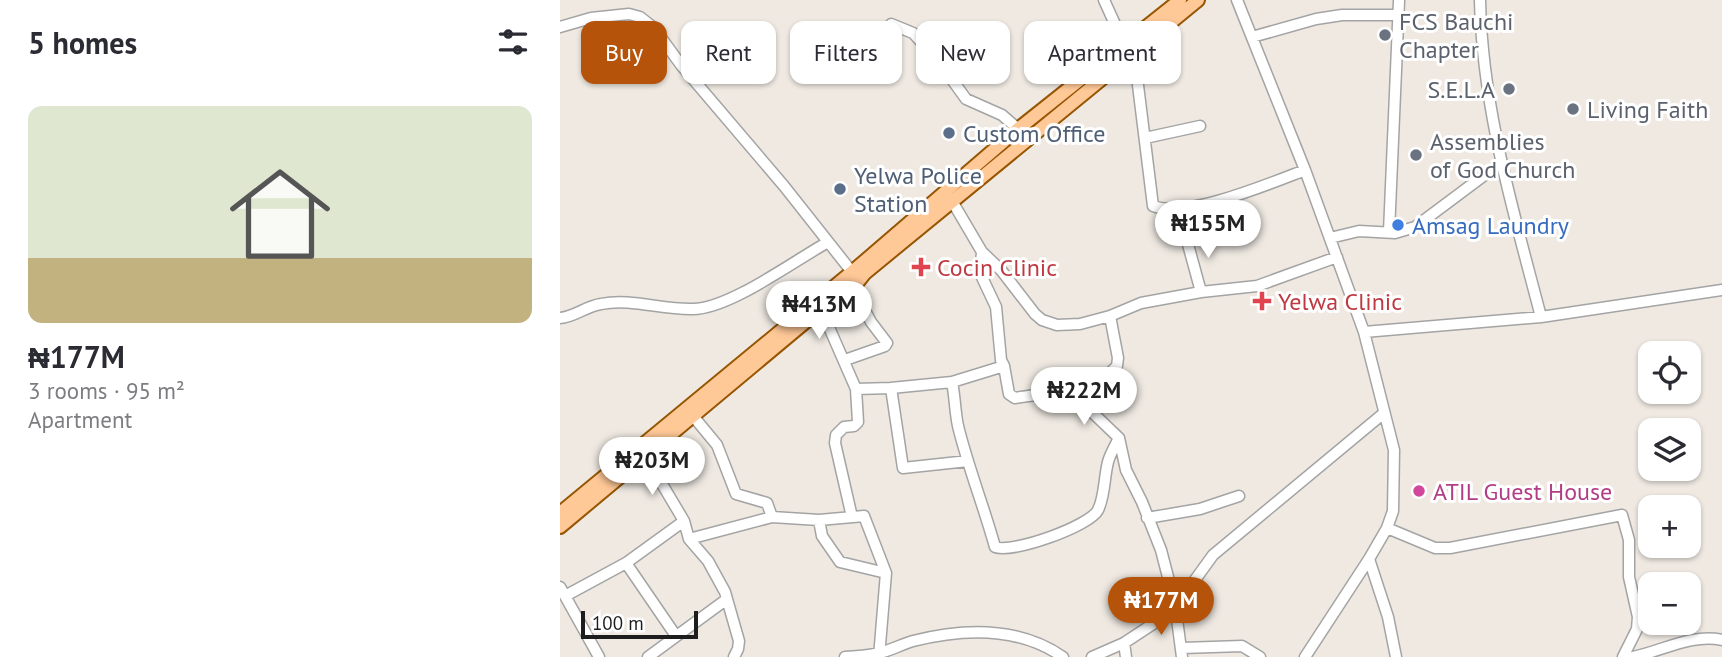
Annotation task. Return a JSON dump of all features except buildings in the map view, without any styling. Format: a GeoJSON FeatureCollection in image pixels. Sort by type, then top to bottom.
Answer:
{"type":"FeatureCollection","features":[{"type":"Feature","properties":{"kind":"main road"},"geometry":{"type":"LineString","coordinates":[[1158,21],[1180,0]]}},
{"type":"Feature","properties":{"kind":"main road"},"geometry":{"type":"LineString","coordinates":[[1170,21],[1198,0]]}},
{"type":"Feature","properties":{"kind":"main road"},"geometry":{"type":"LineString","coordinates":[[560,513],[852,272],[1018,130],[1080,84]]}},
{"type":"Feature","properties":{"kind":"main road"},"geometry":{"type":"LineString","coordinates":[[560,527],[821,309],[853,288],[865,273],[1089,84]]}},
{"type":"Feature","properties":{"kind":"street"},"geometry":{"type":"LineString","coordinates":[[1104,0],[1115,21]]}},
{"type":"Feature","properties":{"kind":"street"},"geometry":{"type":"LineString","coordinates":[[1237,0],[1305,170],[1364,332],[1394,450],[1393,511],[1387,528],[1305,657]]}},
{"type":"Feature","properties":{"kind":"street"},"geometry":{"type":"LineString","coordinates":[[1480,0],[1482,58],[1502,162],[1541,317]]}},
{"type":"Feature","properties":{"kind":"street"},"geometry":{"type":"LineString","coordinates":[[1389,232],[1399,1]]}},
{"type":"Feature","properties":{"kind":"street"},"geometry":{"type":"LineString","coordinates":[[560,27],[591,18],[629,15],[640,17],[654,28],[681,65],[784,186],[852,272]]}},
{"type":"Feature","properties":{"kind":"street"},"geometry":{"type":"LineString","coordinates":[[1252,37],[1316,19],[1342,15],[1398,15]]}},
{"type":"Feature","properties":{"kind":"street"},"geometry":{"type":"LineString","coordinates":[[902,28],[913,33],[940,62],[967,99],[1002,115],[1018,130]]}},
{"type":"Feature","properties":{"kind":"street"},"geometry":{"type":"LineString","coordinates":[[1135,84],[1153,206],[1163,210],[1210,202],[1243,194],[1305,170]]}},
{"type":"Feature","properties":{"kind":"street"},"geometry":{"type":"LineString","coordinates":[[1145,138],[1200,126]]}},
{"type":"Feature","properties":{"kind":"street"},"geometry":{"type":"LineString","coordinates":[[1330,238],[1359,231],[1395,233],[1415,227],[1502,162]]}},
{"type":"Feature","properties":{"kind":"street"},"geometry":{"type":"LineString","coordinates":[[952,201],[982,252],[1001,270],[1042,320],[1057,325],[1080,324],[1110,316],[1141,303],[1200,292],[1257,286],[1337,257]]}},
{"type":"Feature","properties":{"kind":"street"},"geometry":{"type":"LineString","coordinates":[[1186,237],[1200,292]]}},
{"type":"Feature","properties":{"kind":"street"},"geometry":{"type":"LineString","coordinates":[[560,318],[568,318],[601,303],[691,309],[723,303],[828,242]]}},
{"type":"Feature","properties":{"kind":"street"},"geometry":{"type":"LineString","coordinates":[[982,252],[980,273],[996,307],[1000,360],[1012,397],[1070,391],[1105,377],[1117,366],[1118,358],[1110,316]]}},
{"type":"Feature","properties":{"kind":"street"},"geometry":{"type":"LineString","coordinates":[[845,360],[885,346],[887,342],[871,322],[853,288]]}},
{"type":"Feature","properties":{"kind":"street"},"geometry":{"type":"LineString","coordinates":[[1364,332],[1541,317],[1722,290]]}},
{"type":"Feature","properties":{"kind":"street"},"geometry":{"type":"LineString","coordinates":[[821,309],[856,389],[858,422],[854,426],[844,427],[836,435],[835,443],[852,517]]}},
{"type":"Feature","properties":{"kind":"street"},"geometry":{"type":"LineString","coordinates":[[856,389],[951,382],[1003,366]]}},
{"type":"Feature","properties":{"kind":"street"},"geometry":{"type":"LineString","coordinates":[[951,382],[968,461],[995,547],[1002,550],[1031,543],[1092,519],[1099,509],[1108,459],[1119,438]]}},
{"type":"Feature","properties":{"kind":"street"},"geometry":{"type":"LineString","coordinates":[[891,388],[903,468],[968,461]]}},
{"type":"Feature","properties":{"kind":"street"},"geometry":{"type":"LineString","coordinates":[[1070,391],[1119,438],[1126,470],[1161,550],[1175,604],[1182,652],[1242,646],[1260,657]]}},
{"type":"Feature","properties":{"kind":"street"},"geometry":{"type":"LineString","coordinates":[[1092,657],[1125,642],[1159,620],[1213,555],[1384,413]]}},
{"type":"Feature","properties":{"kind":"street"},"geometry":{"type":"LineString","coordinates":[[693,416],[717,445],[736,494],[767,503],[772,517]]}},
{"type":"Feature","properties":{"kind":"street"},"geometry":{"type":"LineString","coordinates":[[646,457],[684,521],[689,539],[708,561],[727,599],[738,641],[734,657]]}},
{"type":"Feature","properties":{"kind":"street"},"geometry":{"type":"LineString","coordinates":[[1147,518],[1200,509],[1240,496]]}},
{"type":"Feature","properties":{"kind":"street"},"geometry":{"type":"LineString","coordinates":[[1387,528],[1436,548],[1450,548],[1622,515],[1629,540],[1629,577],[1638,617],[1637,629],[1623,657]]}},
{"type":"Feature","properties":{"kind":"street"},"geometry":{"type":"LineString","coordinates":[[689,539],[772,517],[819,520],[864,516],[886,573],[880,655]]}},
{"type":"Feature","properties":{"kind":"street"},"geometry":{"type":"LineString","coordinates":[[819,520],[822,536],[840,562],[886,573]]}},
{"type":"Feature","properties":{"kind":"street"},"geometry":{"type":"LineString","coordinates":[[599,657],[563,591],[626,563],[684,521]]}},
{"type":"Feature","properties":{"kind":"street"},"geometry":{"type":"LineString","coordinates":[[1369,559],[1388,617],[1396,657]]}},
{"type":"Feature","properties":{"kind":"street"},"geometry":{"type":"LineString","coordinates":[[626,563],[676,636]]}},
{"type":"Feature","properties":{"kind":"street"},"geometry":{"type":"LineString","coordinates":[[648,657],[727,599]]}},
{"type":"Feature","properties":{"kind":"street"},"geometry":{"type":"LineString","coordinates":[[845,657],[880,655],[913,641],[965,632],[990,631],[1016,636],[1063,657]]}},
{"type":"Feature","properties":{"kind":"street"},"geometry":{"type":"LineString","coordinates":[[1633,657],[1699,639],[1722,640]]}},
{"type":"Feature","properties":{"kind":"street"},"geometry":{"type":"LineString","coordinates":[[1125,642],[1126,657]]}},
{"type":"Feature","properties":{"kind":"place","name":"FCS Bauchi Chapter"},"geometry":{"type":"Point","coordinates":[1385,35]}},
{"type":"Feature","properties":{"kind":"place","name":"S.E.L.A"},"geometry":{"type":"Point","coordinates":[1509,89]}},
{"type":"Feature","properties":{"kind":"place","name":"Living Faith"},"geometry":{"type":"Point","coordinates":[1573,109]}},
{"type":"Feature","properties":{"kind":"place","name":"Custom Office"},"geometry":{"type":"Point","coordinates":[949,133]}},
{"type":"Feature","properties":{"kind":"place","name":"Assemblies of God Church"},"geometry":{"type":"Point","coordinates":[1416,155]}},
{"type":"Feature","properties":{"kind":"place","name":"Yelwa Police Station"},"geometry":{"type":"Point","coordinates":[840,189]}},
{"type":"Feature","properties":{"kind":"place","name":"Amsag Laundry"},"geometry":{"type":"Point","coordinates":[1398,225]}},
{"type":"Feature","properties":{"kind":"place","name":"Cocin Clinic"},"geometry":{"type":"Point","coordinates":[921,267]}},
{"type":"Feature","properties":{"kind":"place","name":"Yelwa Clinic"},"geometry":{"type":"Point","coordinates":[1262,301]}},
{"type":"Feature","properties":{"kind":"place","name":"ATIL Guest House"},"geometry":{"type":"Point","coordinates":[1419,491]}}]}
